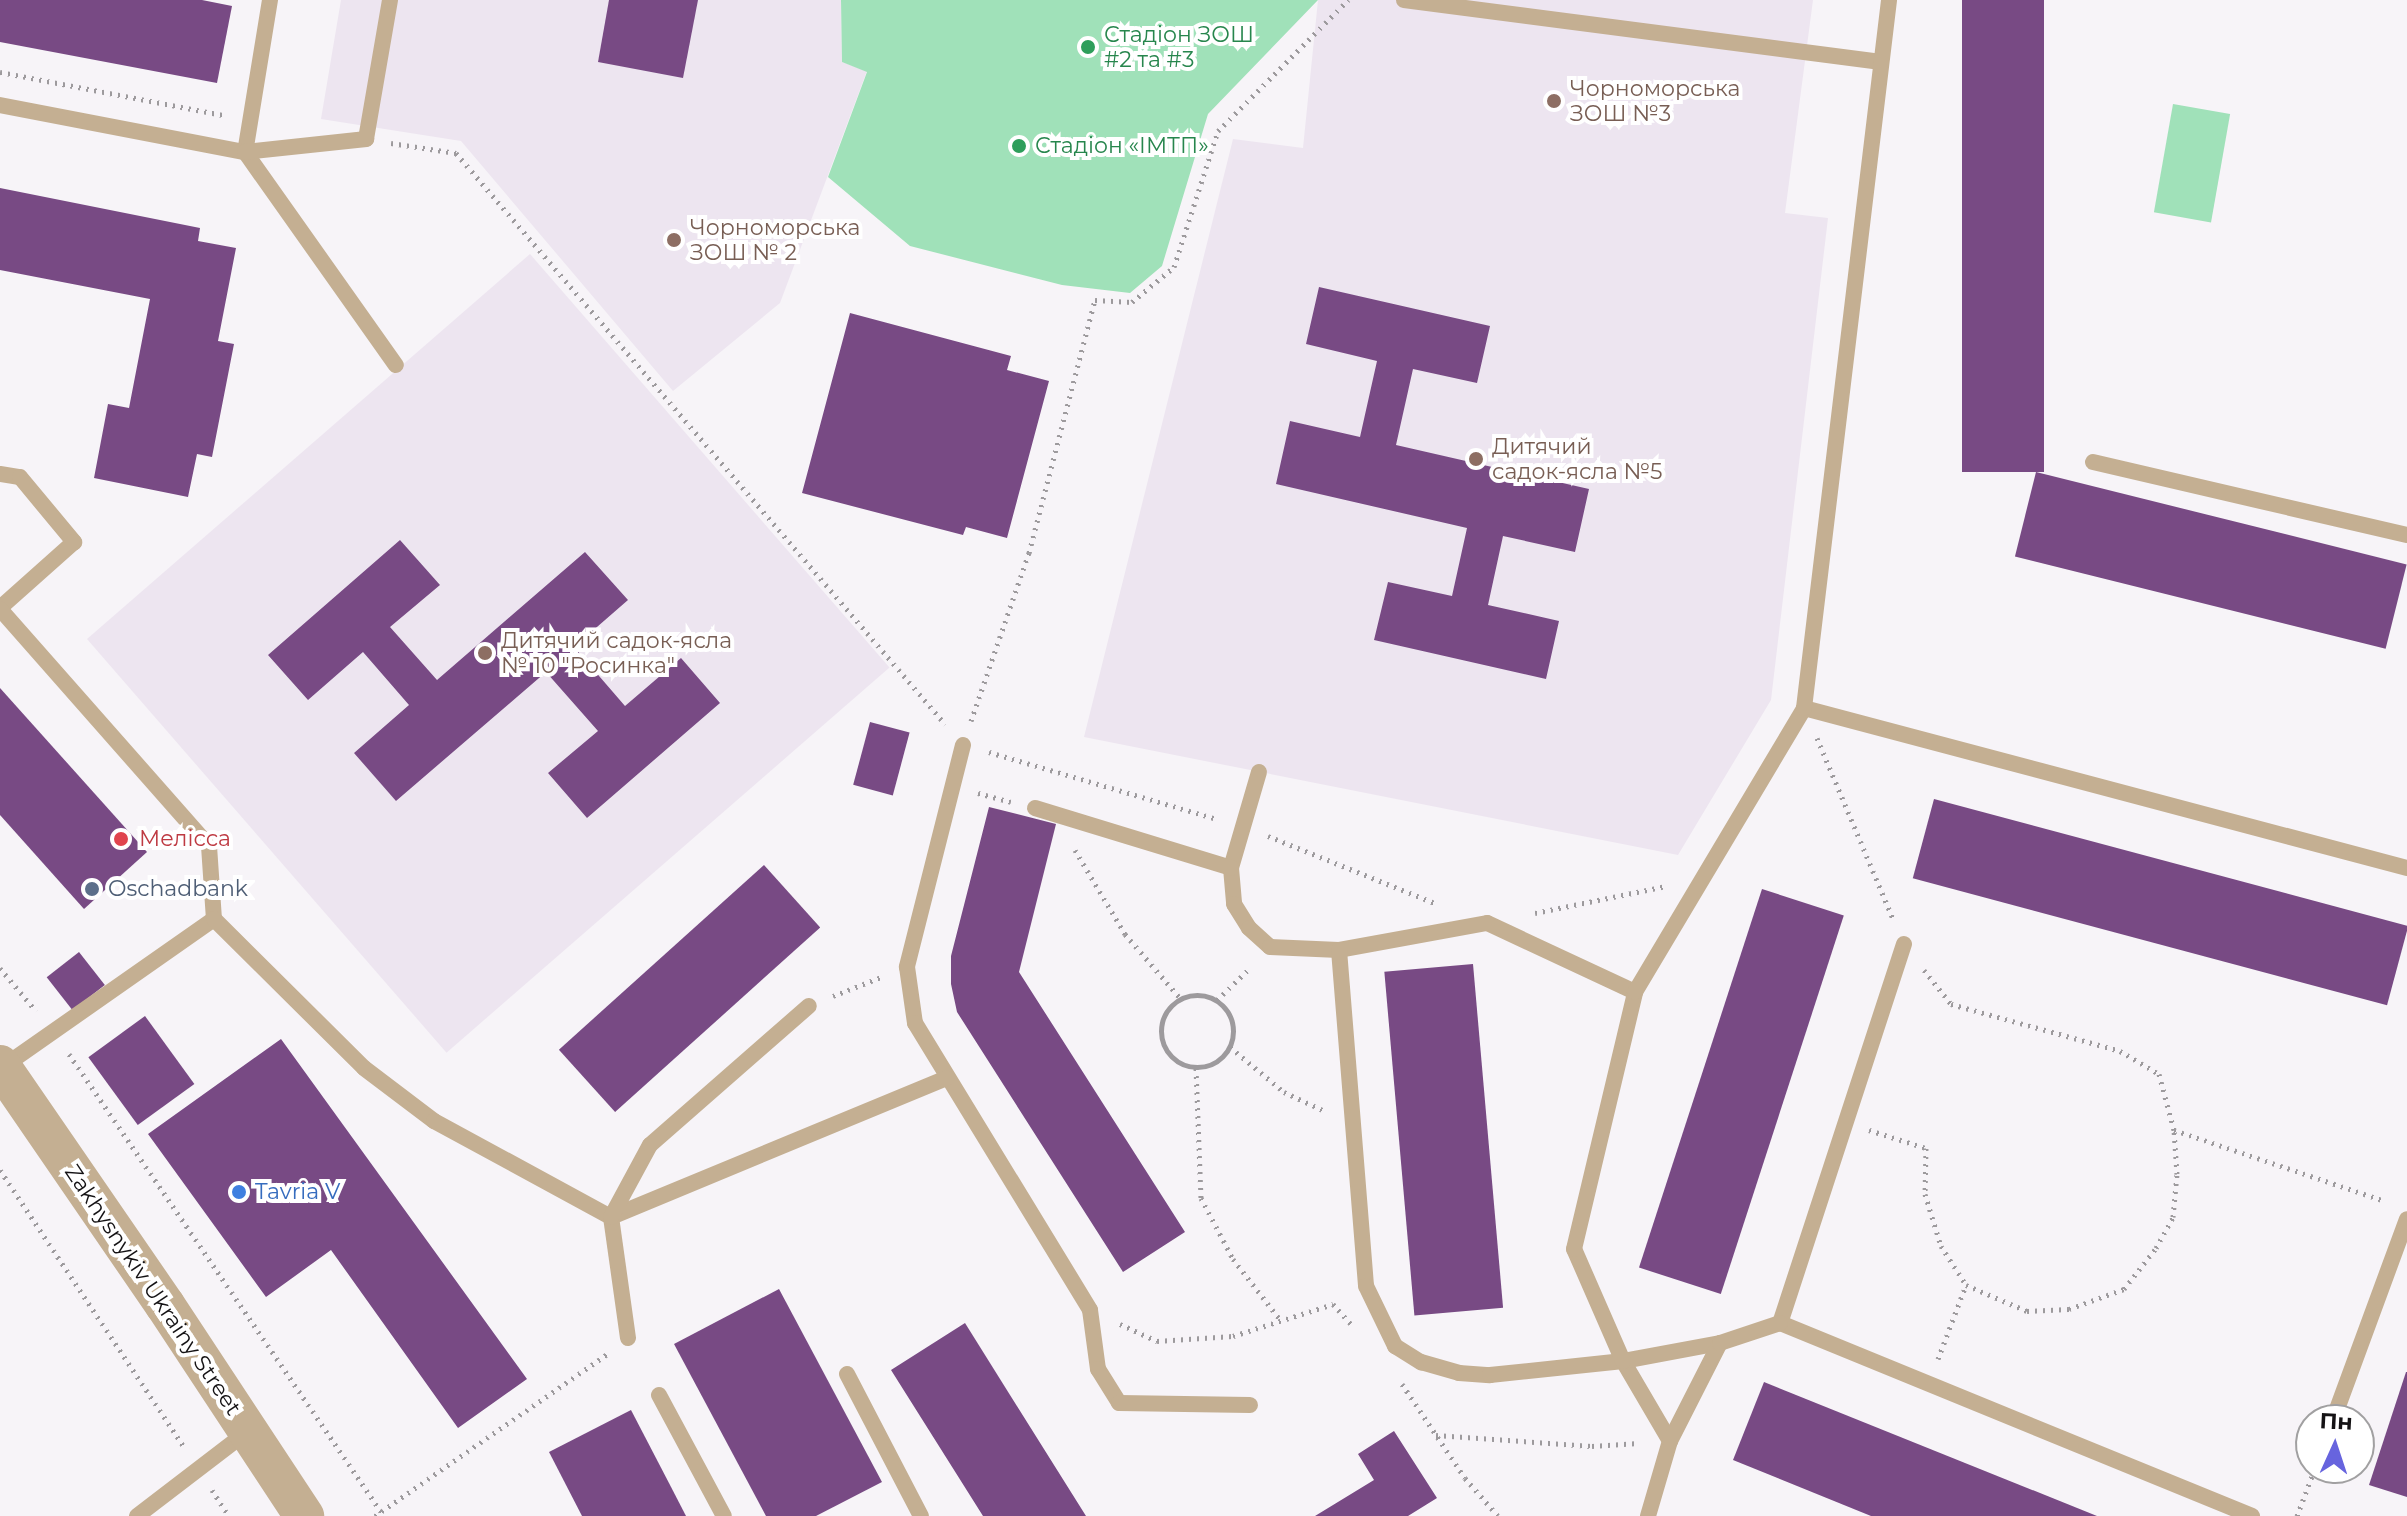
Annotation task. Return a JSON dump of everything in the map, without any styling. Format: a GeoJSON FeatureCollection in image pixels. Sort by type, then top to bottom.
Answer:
{"type":"FeatureCollection","features":[{"type":"Feature","properties":{"kind":"street","name":"Zakhysnykiv Ukrainy Street"},"geometry":{"type":"LineString","coordinates":[[1,1067],[304,1516]]}},
{"type":"Feature","properties":{"kind":"lane"},"geometry":{"type":"LineString","coordinates":[[270,0],[245,152],[396,365]]}},
{"type":"Feature","properties":{"kind":"lane"},"geometry":{"type":"LineString","coordinates":[[0,105],[245,152],[366,139],[390,0]]}},
{"type":"Feature","properties":{"kind":"lane"},"geometry":{"type":"LineString","coordinates":[[1404,0],[1881,62]]}},
{"type":"Feature","properties":{"kind":"lane"},"geometry":{"type":"LineString","coordinates":[[1670,1441],[1623,1361],[1574,1249],[1635,992],[1804,708],[1889,0]]}},
{"type":"Feature","properties":{"kind":"lane"},"geometry":{"type":"LineString","coordinates":[[2093,462],[2407,535]]}},
{"type":"Feature","properties":{"kind":"lane"},"geometry":{"type":"LineString","coordinates":[[0,474],[20,477],[74,542],[0,608],[209,846],[214,919],[364,1068],[434,1121],[611,1217]]}},
{"type":"Feature","properties":{"kind":"lane"},"geometry":{"type":"LineString","coordinates":[[1804,708],[2407,868]]}},
{"type":"Feature","properties":{"kind":"lane"},"geometry":{"type":"LineString","coordinates":[[963,745],[907,967],[915,1023],[1090,1310],[1098,1369],[1119,1403],[1250,1405]]}},
{"type":"Feature","properties":{"kind":"lane"},"geometry":{"type":"LineString","coordinates":[[1259,772],[1231,868],[1234,904],[1249,928],[1270,947],[1339,950],[1487,923],[1635,992]]}},
{"type":"Feature","properties":{"kind":"lane"},"geometry":{"type":"LineString","coordinates":[[1035,808],[1231,868]]}},
{"type":"Feature","properties":{"kind":"lane"},"geometry":{"type":"LineString","coordinates":[[1,1067],[55,1033],[214,919]]}},
{"type":"Feature","properties":{"kind":"lane"},"geometry":{"type":"LineString","coordinates":[[1780,1323],[1904,944]]}},
{"type":"Feature","properties":{"kind":"lane"},"geometry":{"type":"LineString","coordinates":[[1339,950],[1366,1286],[1395,1346],[1421,1362],[1459,1373],[1490,1375],[1623,1361],[1720,1343],[1780,1323],[2252,1516]]}},
{"type":"Feature","properties":{"kind":"lane"},"geometry":{"type":"LineString","coordinates":[[628,1338],[611,1217],[650,1145],[809,1006]]}},
{"type":"Feature","properties":{"kind":"lane"},"geometry":{"type":"LineString","coordinates":[[611,1217],[946,1078]]}},
{"type":"Feature","properties":{"kind":"lane"},"geometry":{"type":"LineString","coordinates":[[2339,1404],[2407,1219]]}},
{"type":"Feature","properties":{"kind":"lane"},"geometry":{"type":"LineString","coordinates":[[1648,1516],[1670,1441],[1720,1343]]}},
{"type":"Feature","properties":{"kind":"lane"},"geometry":{"type":"LineString","coordinates":[[847,1374],[921,1516]]}},
{"type":"Feature","properties":{"kind":"lane"},"geometry":{"type":"LineString","coordinates":[[659,1395],[724,1516]]}},
{"type":"Feature","properties":{"kind":"lane"},"geometry":{"type":"LineString","coordinates":[[137,1516],[248,1432]]}},
{"type":"Feature","properties":{"kind":"path"},"geometry":{"type":"LineString","coordinates":[[963,745],[1029,553],[1095,300],[1132,302],[1174,267],[1218,131],[1348,0]]}},
{"type":"Feature","properties":{"kind":"path"},"geometry":{"type":"LineString","coordinates":[[456,153],[963,745],[1243,826],[1487,923],[1702,878]]}},
{"type":"Feature","properties":{"kind":"path"},"geometry":{"type":"LineString","coordinates":[[1804,708],[1904,944],[1951,1004],[2120,1051],[2159,1074],[2174,1130],[2177,1174],[2173,1217],[2156,1248],[2124,1289],[2069,1309],[2027,1311],[1966,1285],[1941,1246],[1925,1194],[1926,1148],[1845,1122]]}},
{"type":"Feature","properties":{"kind":"path"},"geometry":{"type":"LineString","coordinates":[[952,785],[1035,808]]}},
{"type":"Feature","properties":{"kind":"path"},"geometry":{"type":"LineString","coordinates":[[1059,816],[1125,934],[1180,998]]}},
{"type":"Feature","properties":{"kind":"path"},"geometry":{"type":"LineString","coordinates":[[1217,1000],[1270,947]]}},
{"type":"Feature","properties":{"kind":"path"},"geometry":{"type":"LineString","coordinates":[[809,1006],[907,967]]}},
{"type":"Feature","properties":{"kind":"path"},"geometry":{"type":"LineString","coordinates":[[0,968],[55,1033],[383,1514]]}},
{"type":"Feature","properties":{"kind":"path"},"geometry":{"type":"LineString","coordinates":[[1199,994],[1217,1000],[1230,1013],[1234,1030],[1230,1047],[1216,1062],[1196,1068],[1178,1062],[1165,1048],[1161,1030],[1166,1012],[1180,998],[1199,994]]}},
{"type":"Feature","properties":{"kind":"path"},"geometry":{"type":"LineString","coordinates":[[1230,1047],[1284,1092],[1330,1113],[1352,1116]]}},
{"type":"Feature","properties":{"kind":"path"},"geometry":{"type":"LineString","coordinates":[[1196,1068],[1201,1198],[1233,1259],[1279,1318]]}},
{"type":"Feature","properties":{"kind":"path"},"geometry":{"type":"LineString","coordinates":[[2174,1130],[2392,1203]]}},
{"type":"Feature","properties":{"kind":"path"},"geometry":{"type":"LineString","coordinates":[[0,1170],[229,1516]]}},
{"type":"Feature","properties":{"kind":"path"},"geometry":{"type":"LineString","coordinates":[[1929,1384],[1966,1285]]}},
{"type":"Feature","properties":{"kind":"path"},"geometry":{"type":"LineString","coordinates":[[1090,1310],[1157,1341],[1233,1336],[1279,1318],[1333,1304],[1360,1335]]}},
{"type":"Feature","properties":{"kind":"path"},"geometry":{"type":"LineString","coordinates":[[375,1516],[383,1514],[628,1338]]}},
{"type":"Feature","properties":{"kind":"path"},"geometry":{"type":"LineString","coordinates":[[1421,1362],[1397,1377],[1465,1478],[1498,1516]]}},
{"type":"Feature","properties":{"kind":"path"},"geometry":{"type":"LineString","coordinates":[[1436,1435],[1592,1446],[1670,1441]]}},
{"type":"Feature","properties":{"kind":"path"},"geometry":{"type":"LineString","coordinates":[[2297,1516],[2309,1484]]}},
{"type":"Feature","properties":{"kind":"shaded area","name":"Чорноморська ЗОШ № 2"},"geometry":{"type":"Polygon","coordinates":[[[341,0],[841,0],[842,62],[867,71],[780,303],[673,391],[461,141],[321,119],[341,0]]]}},
{"type":"Feature","properties":{"kind":"shaded area","name":"Дитячий садок-ясла №5"},"geometry":{"type":"Polygon","coordinates":[[[1318,0],[1813,0],[1785,213],[1828,218],[1771,700],[1678,855],[1084,737],[1233,139],[1303,148],[1318,0]]]}},
{"type":"Feature","properties":{"kind":"shaded area","name":"Дитячий садок-ясла № 10 \"Росинка\""},"geometry":{"type":"Polygon","coordinates":[[[530,254],[890,668],[447,1053],[87,639],[530,254]]]}},
{"type":"Feature","properties":{"kind":"green space","name":"Стадіон «ІМТП»"},"geometry":{"type":"Polygon","coordinates":[[[841,0],[1318,0],[1208,114],[1162,266],[1130,293],[1062,285],[910,246],[828,177],[867,72],[842,62],[841,0]]]}},
{"type":"Feature","properties":{"kind":"green space"},"geometry":{"type":"Polygon","coordinates":[[[2173,104],[2230,114],[2211,222],[2154,212],[2173,104]]]}},
{"type":"Feature","properties":{"kind":"building"},"geometry":{"type":"Polygon","coordinates":[[[0,0],[202,0],[232,6],[217,83],[0,42],[0,0]]]}},
{"type":"Feature","properties":{"kind":"building"},"geometry":{"type":"Polygon","coordinates":[[[609,0],[698,0],[683,78],[598,62],[609,0]]]}},
{"type":"Feature","properties":{"kind":"building"},"geometry":{"type":"Polygon","coordinates":[[[1962,0],[2044,0],[2044,472],[1962,472],[1962,0]]]}},
{"type":"Feature","properties":{"kind":"building"},"geometry":{"type":"Polygon","coordinates":[[[0,188],[200,228],[198,241],[236,248],[218,341],[234,344],[212,457],[197,454],[188,497],[94,478],[108,404],[129,408],[150,299],[0,270],[0,188]]]}},
{"type":"Feature","properties":{"kind":"building"},"geometry":{"type":"Polygon","coordinates":[[[1319,287],[1490,326],[1477,383],[1413,369],[1396,445],[1589,489],[1575,552],[1503,536],[1488,605],[1559,621],[1546,679],[1374,640],[1388,582],[1452,596],[1467,528],[1276,484],[1290,421],[1360,437],[1377,361],[1306,344],[1319,287]]]}},
{"type":"Feature","properties":{"kind":"building"},"geometry":{"type":"Polygon","coordinates":[[[850,313],[1011,356],[1007,370],[1049,381],[1007,538],[966,527],[963,535],[802,493],[850,313]]]}},
{"type":"Feature","properties":{"kind":"building"},"geometry":{"type":"Polygon","coordinates":[[[2036,472],[2407,564],[2386,649],[2015,556],[2036,472]]]}},
{"type":"Feature","properties":{"kind":"building"},"geometry":{"type":"Polygon","coordinates":[[[400,540],[440,585],[390,627],[437,680],[585,552],[628,600],[574,647],[625,706],[681,658],[720,703],[587,818],[548,773],[598,731],[546,672],[396,801],[354,753],[409,705],[363,652],[308,700],[268,655],[400,540]]]}},
{"type":"Feature","properties":{"kind":"building"},"geometry":{"type":"Polygon","coordinates":[[[0,688],[147,852],[84,909],[0,815],[0,688]]]}},
{"type":"Feature","properties":{"kind":"building"},"geometry":{"type":"Polygon","coordinates":[[[870,722],[910,733],[893,795],[853,785],[870,722]]]}},
{"type":"Feature","properties":{"kind":"building"},"geometry":{"type":"Polygon","coordinates":[[[1934,799],[2407,926],[2387,1005],[1913,878],[1934,799]]]}},
{"type":"Feature","properties":{"kind":"building"},"geometry":{"type":"Polygon","coordinates":[[[989,807],[1056,824],[1019,972],[1185,1232],[1123,1272],[957,1012],[951,984],[951,956],[989,807]]]}},
{"type":"Feature","properties":{"kind":"building"},"geometry":{"type":"Polygon","coordinates":[[[764,865],[820,927],[615,1112],[559,1050],[764,865]]]}},
{"type":"Feature","properties":{"kind":"building"},"geometry":{"type":"Polygon","coordinates":[[[1762,889],[1844,916],[1721,1294],[1639,1268],[1762,889]]]}},
{"type":"Feature","properties":{"kind":"building"},"geometry":{"type":"Polygon","coordinates":[[[79,952],[105,985],[73,1010],[47,977],[79,952]]]}},
{"type":"Feature","properties":{"kind":"building"},"geometry":{"type":"Polygon","coordinates":[[[1473,964],[1503,1308],[1414,1315],[1384,972],[1473,964]]]}},
{"type":"Feature","properties":{"kind":"building"},"geometry":{"type":"Polygon","coordinates":[[[145,1016],[194,1084],[138,1125],[88,1057],[145,1016]]]}},
{"type":"Feature","properties":{"kind":"building"},"geometry":{"type":"Polygon","coordinates":[[[281,1039],[527,1379],[458,1428],[331,1250],[266,1297],[148,1134],[281,1039]]]}},
{"type":"Feature","properties":{"kind":"building"},"geometry":{"type":"Polygon","coordinates":[[[779,1289],[882,1482],[816,1516],[766,1516],[674,1344],[779,1289]]]}},
{"type":"Feature","properties":{"kind":"building"},"geometry":{"type":"Polygon","coordinates":[[[965,1323],[1086,1516],[983,1516],[891,1370],[965,1323]]]}},
{"type":"Feature","properties":{"kind":"building"},"geometry":{"type":"Polygon","coordinates":[[[2407,1372],[2407,1497],[2369,1485],[2375,1484],[2375,1467],[2407,1372]]]}},
{"type":"Feature","properties":{"kind":"building"},"geometry":{"type":"Polygon","coordinates":[[[1764,1382],[2097,1516],[1871,1516],[1733,1460],[1764,1382]]]}},
{"type":"Feature","properties":{"kind":"building"},"geometry":{"type":"Polygon","coordinates":[[[631,1410],[686,1516],[582,1516],[549,1452],[631,1410]]]}},
{"type":"Feature","properties":{"kind":"building"},"geometry":{"type":"Polygon","coordinates":[[[1394,1431],[1437,1498],[1408,1516],[1315,1516],[1374,1480],[1358,1454],[1394,1431]]]}},
{"type":"Feature","properties":{"kind":"place","name":"Стадіон ЗОШ #2 та #3"},"geometry":{"type":"Point","coordinates":[1088,47]}},
{"type":"Feature","properties":{"kind":"place","name":"Чорноморська ЗОШ №3"},"geometry":{"type":"Point","coordinates":[1554,101]}},
{"type":"Feature","properties":{"kind":"place","name":"Стадіон «ІМТП»"},"geometry":{"type":"Point","coordinates":[1019,146]}},
{"type":"Feature","properties":{"kind":"place","name":"Чорноморська ЗОШ № 2"},"geometry":{"type":"Point","coordinates":[674,240]}},
{"type":"Feature","properties":{"kind":"place","name":"Дитячий садок-ясла №5"},"geometry":{"type":"Point","coordinates":[1476,459]}},
{"type":"Feature","properties":{"kind":"place","name":"Дитячий садок-ясла № 10 \"Росинка\""},"geometry":{"type":"Point","coordinates":[485,653]}},
{"type":"Feature","properties":{"kind":"place","name":"Мелісса"},"geometry":{"type":"Point","coordinates":[121,839]}},
{"type":"Feature","properties":{"kind":"place","name":"Oschadbank"},"geometry":{"type":"Point","coordinates":[92,889]}},
{"type":"Feature","properties":{"kind":"place","name":"Tavria V"},"geometry":{"type":"Point","coordinates":[239,1192]}}]}
